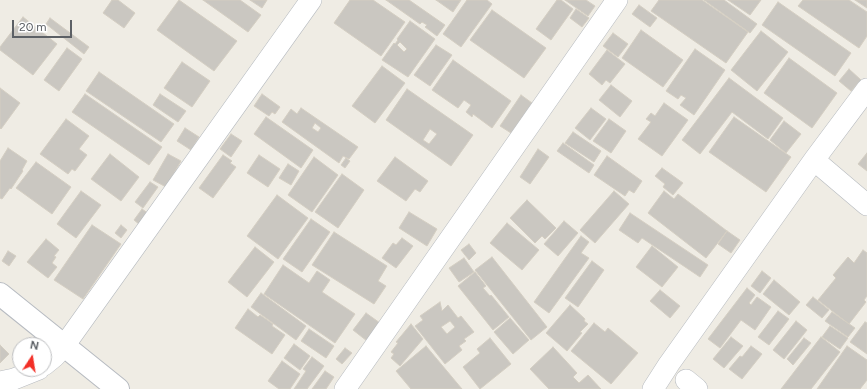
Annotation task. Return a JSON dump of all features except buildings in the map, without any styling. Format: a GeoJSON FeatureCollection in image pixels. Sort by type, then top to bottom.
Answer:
{"type":"FeatureCollection","features":[{"type":"Feature","properties":{"kind":"street"},"geometry":{"type":"LineString","coordinates":[[52,358],[64,346],[310,0]]}},
{"type":"Feature","properties":{"kind":"street"},"geometry":{"type":"LineString","coordinates":[[345,389],[617,0]]}},
{"type":"Feature","properties":{"kind":"street"},"geometry":{"type":"LineString","coordinates":[[652,389],[673,357],[814,160],[867,89]]}},
{"type":"Feature","properties":{"kind":"street"},"geometry":{"type":"LineString","coordinates":[[814,160],[867,205]]}},
{"type":"Feature","properties":{"kind":"street"},"geometry":{"type":"LineString","coordinates":[[0,294],[118,389]]}},
{"type":"Feature","properties":{"kind":"street"},"geometry":{"type":"LineString","coordinates":[[0,382],[14,380],[21,377]]}}]}
